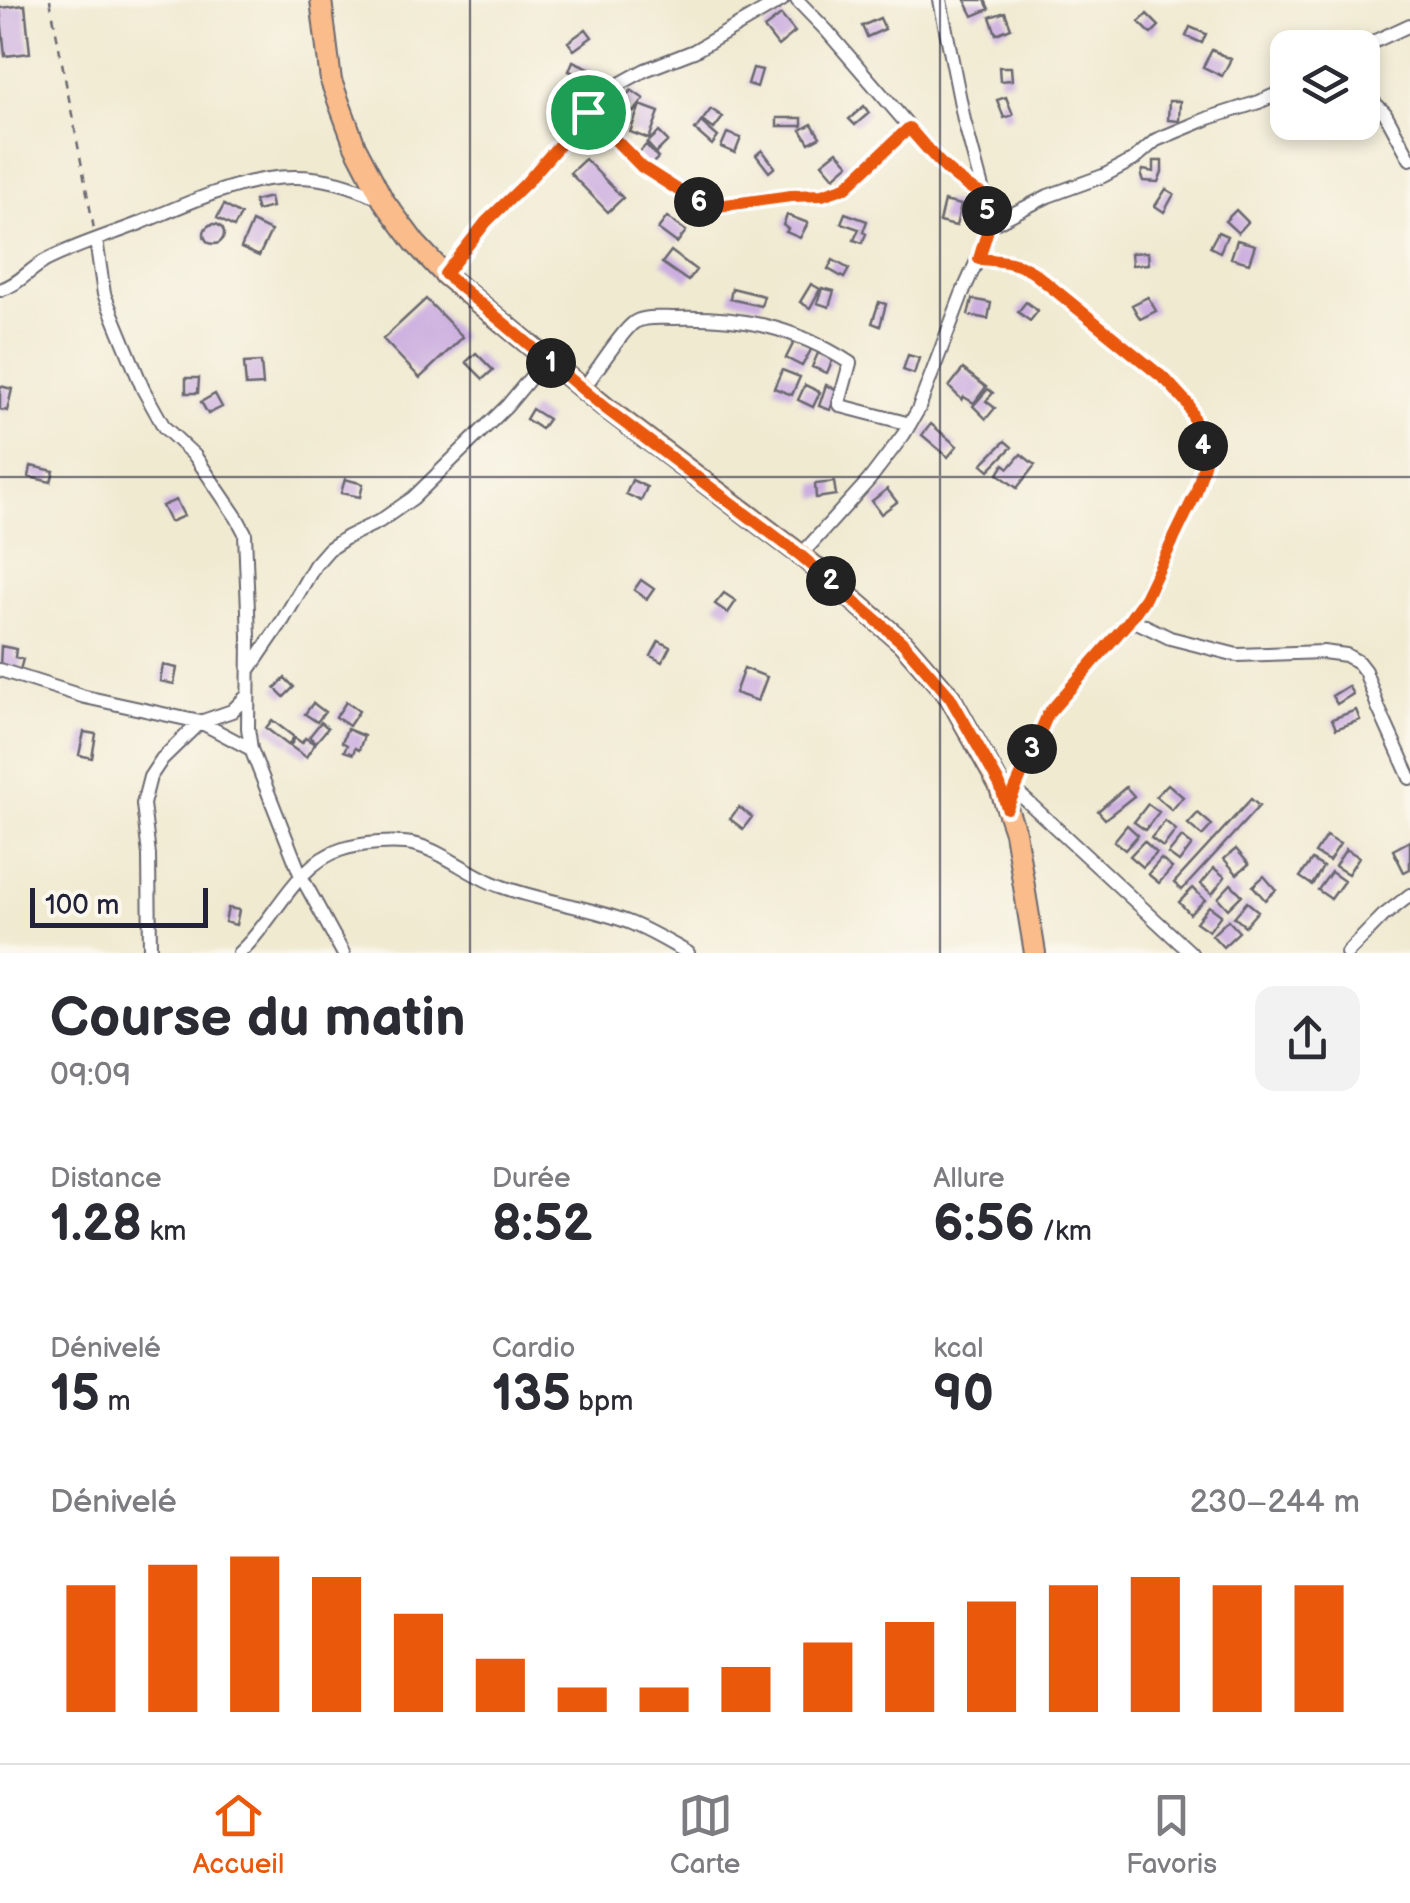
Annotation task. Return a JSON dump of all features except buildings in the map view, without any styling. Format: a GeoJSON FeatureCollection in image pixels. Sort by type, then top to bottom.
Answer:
{"type":"FeatureCollection","features":[{"type":"Feature","properties":{"kind":"main road"},"geometry":{"type":"LineString","coordinates":[[322,0],[332,81],[355,146],[382,200],[416,242],[445,274],[583,389],[800,555],[903,643],[950,697],[1011,799],[1035,953]]}},
{"type":"Feature","properties":{"kind":"street"},"geometry":{"type":"LineString","coordinates":[[445,274],[486,222],[614,87],[694,51],[782,0]]}},
{"type":"Feature","properties":{"kind":"street"},"geometry":{"type":"LineString","coordinates":[[797,0],[951,175],[984,195]]}},
{"type":"Feature","properties":{"kind":"street"},"geometry":{"type":"LineString","coordinates":[[800,555],[884,462],[907,429],[935,369],[989,226],[940,0]]}},
{"type":"Feature","properties":{"kind":"street"},"geometry":{"type":"LineString","coordinates":[[1380,39],[1410,26]]}},
{"type":"Feature","properties":{"kind":"street"},"geometry":{"type":"LineString","coordinates":[[989,226],[1048,196],[1103,176],[1132,160],[1156,140],[1270,97]]}},
{"type":"Feature","properties":{"kind":"street"},"geometry":{"type":"LineString","coordinates":[[1380,108],[1410,159]]}},
{"type":"Feature","properties":{"kind":"street"},"geometry":{"type":"LineString","coordinates":[[588,112],[642,167],[703,204],[718,206],[822,195],[846,187],[856,178]]}},
{"type":"Feature","properties":{"kind":"street"},"geometry":{"type":"LineString","coordinates":[[0,290],[14,285],[43,262],[221,189],[274,176],[335,180],[382,200]]}},
{"type":"Feature","properties":{"kind":"street"},"geometry":{"type":"LineString","coordinates":[[96,240],[104,294],[144,389],[164,427],[195,456],[246,533],[251,749],[301,876],[343,953]]}},
{"type":"Feature","properties":{"kind":"street"},"geometry":{"type":"LineString","coordinates":[[979,259],[1022,265],[1167,381],[1188,404],[1203,444],[1205,461],[1188,508],[1145,598],[1048,714],[1011,799],[1191,953]]}},
{"type":"Feature","properties":{"kind":"street"},"geometry":{"type":"LineString","coordinates":[[583,389],[637,321],[721,318],[791,332],[826,348],[850,364],[841,406],[907,429]]}},
{"type":"Feature","properties":{"kind":"street"},"geometry":{"type":"LineString","coordinates":[[248,671],[284,620],[315,565],[329,550],[412,498],[507,406],[546,358]]}},
{"type":"Feature","properties":{"kind":"street"},"geometry":{"type":"LineString","coordinates":[[1128,622],[1138,622],[1170,638],[1236,655],[1346,655],[1365,672],[1410,778]]}},
{"type":"Feature","properties":{"kind":"street"},"geometry":{"type":"LineString","coordinates":[[0,670],[85,697],[200,722],[251,749]]}},
{"type":"Feature","properties":{"kind":"street"},"geometry":{"type":"LineString","coordinates":[[150,953],[145,789],[162,758],[200,722],[232,711],[248,696]]}},
{"type":"Feature","properties":{"kind":"street"},"geometry":{"type":"LineString","coordinates":[[239,953],[259,933],[301,876],[322,859],[341,850],[391,843],[417,846],[520,894],[633,924],[688,953]]}},
{"type":"Feature","properties":{"kind":"street"},"geometry":{"type":"LineString","coordinates":[[1347,953],[1410,895]]}},
{"type":"Feature","properties":{"kind":"path"},"geometry":{"type":"LineString","coordinates":[[50,0],[96,240]]}},
{"type":"Feature","properties":{"kind":"path"},"geometry":{"type":"LineString","coordinates":[[856,178],[909,128]]}},
{"type":"Feature","properties":{"kind":"route"},"geometry":{"type":"LineString","coordinates":[[588,112],[642,167],[689,197],[718,206],[822,195],[846,187],[909,128],[951,175],[984,195],[989,226],[979,259],[1008,261],[1034,273],[1167,381],[1188,404],[1205,461],[1196,493],[1145,598],[1048,714],[1007,808],[1000,785],[950,697],[903,643],[800,555],[605,408],[445,274],[486,222],[588,112]]}}]}
